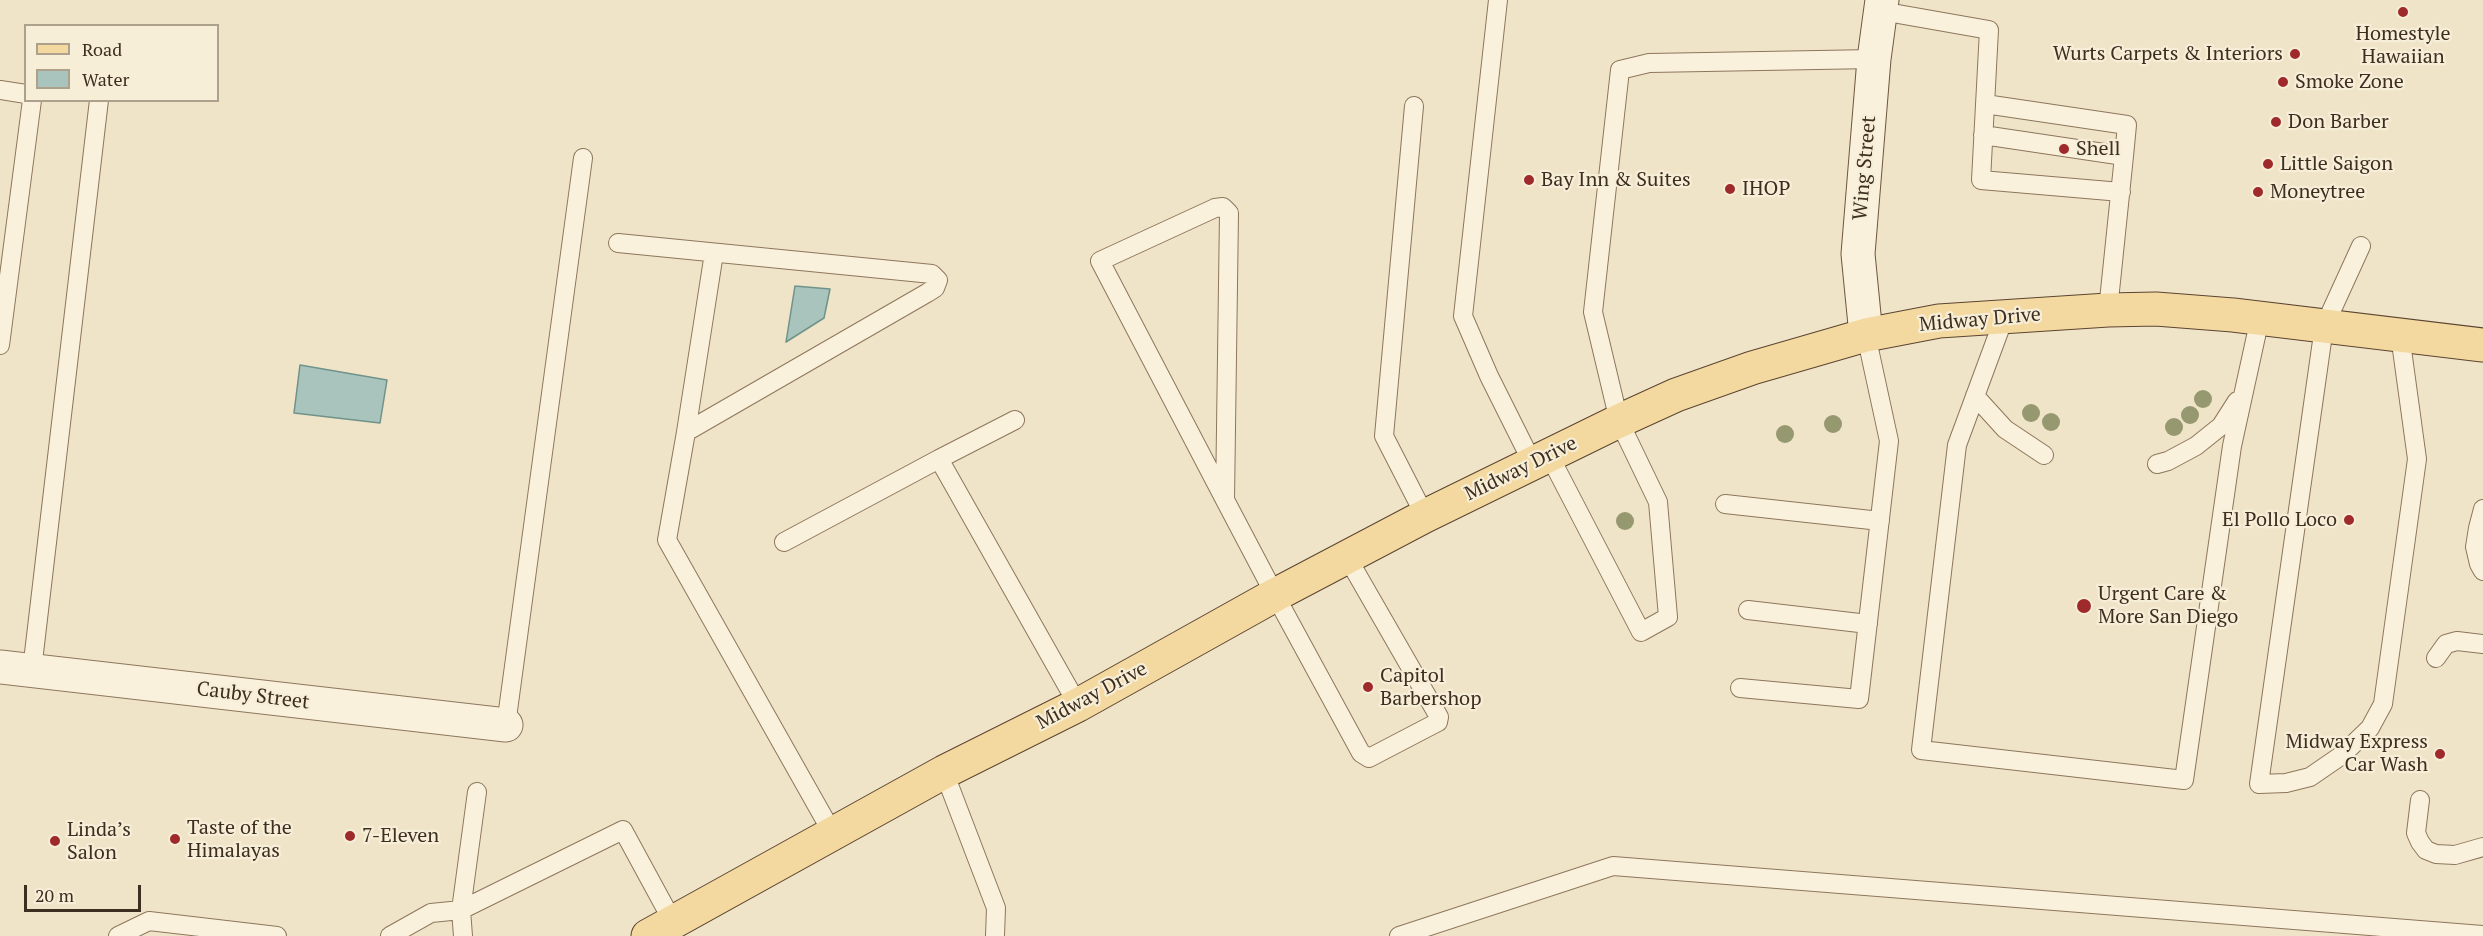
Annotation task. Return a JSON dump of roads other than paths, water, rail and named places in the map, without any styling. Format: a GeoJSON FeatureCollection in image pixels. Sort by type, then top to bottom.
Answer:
{"type":"FeatureCollection","features":[{"type":"Feature","properties":{"kind":"main road","name":"Midway Drive"},"geometry":{"type":"LineString","coordinates":[[660,929],[944,772],[1078,705],[1275,595],[1425,516],[1619,421],[1677,395],[1752,368],[1866,335],[1939,321],[2108,310],[2156,309],[2260,318],[2483,345]]}},
{"type":"Feature","properties":{"kind":"street","name":"Wing Street"},"geometry":{"type":"LineString","coordinates":[[1866,335],[1858,254],[1874,59],[1882,5]]}},
{"type":"Feature","properties":{"kind":"street","name":"Cauby Street"},"geometry":{"type":"LineString","coordinates":[[0,667],[506,725]]}},
{"type":"Feature","properties":{"kind":"lane"},"geometry":{"type":"LineString","coordinates":[[1498,0],[1463,316],[1489,376],[1541,459],[1641,632],[1668,617],[1658,502],[1619,421],[1593,312],[1620,70],[1649,63],[1874,59]]}},
{"type":"Feature","properties":{"kind":"lane"},"geometry":{"type":"LineString","coordinates":[[1882,5],[1989,30],[1981,180],[2121,192]]}},
{"type":"Feature","properties":{"kind":"lane"},"geometry":{"type":"LineString","coordinates":[[0,90],[24,94]]}},
{"type":"Feature","properties":{"kind":"lane"},"geometry":{"type":"LineString","coordinates":[[0,345],[5,275],[32,102]]}},
{"type":"Feature","properties":{"kind":"lane"},"geometry":{"type":"LineString","coordinates":[[32,670],[99,102]]}},
{"type":"Feature","properties":{"kind":"lane"},"geometry":{"type":"LineString","coordinates":[[1985,104],[2127,125],[2108,310]]}},
{"type":"Feature","properties":{"kind":"lane"},"geometry":{"type":"LineString","coordinates":[[1414,106],[1384,436],[1425,516]]}},
{"type":"Feature","properties":{"kind":"lane"},"geometry":{"type":"LineString","coordinates":[[1983,135],[2124,156]]}},
{"type":"Feature","properties":{"kind":"lane"},"geometry":{"type":"LineString","coordinates":[[506,725],[583,158]]}},
{"type":"Feature","properties":{"kind":"lane"},"geometry":{"type":"LineString","coordinates":[[1225,500],[1229,213],[1223,207],[1215,208],[1100,261],[1225,500],[1275,595],[1363,756],[1369,758],[1438,722],[1437,712],[1347,557]]}},
{"type":"Feature","properties":{"kind":"lane"},"geometry":{"type":"LineString","coordinates":[[618,243],[932,274],[938,280],[936,288],[686,432]]}},
{"type":"Feature","properties":{"kind":"lane"},"geometry":{"type":"LineString","coordinates":[[2361,246],[2324,327],[2259,784],[2286,783],[2310,777],[2342,755],[2370,728],[2383,704],[2417,459],[2400,335]]}},
{"type":"Feature","properties":{"kind":"lane"},"geometry":{"type":"LineString","coordinates":[[714,253],[667,540],[833,834]]}},
{"type":"Feature","properties":{"kind":"lane"},"geometry":{"type":"LineString","coordinates":[[2004,318],[1957,446],[1921,750],[2184,780],[2231,458],[2260,318]]}},
{"type":"Feature","properties":{"kind":"lane"},"geometry":{"type":"LineString","coordinates":[[1740,688],[1859,699],[1889,441],[1866,335]]}},
{"type":"Feature","properties":{"kind":"lane"},"geometry":{"type":"LineString","coordinates":[[2157,464],[2168,461],[2196,446],[2221,426],[2243,392]]}},
{"type":"Feature","properties":{"kind":"lane"},"geometry":{"type":"LineString","coordinates":[[1975,396],[2005,429],[2044,455]]}},
{"type":"Feature","properties":{"kind":"lane"},"geometry":{"type":"LineString","coordinates":[[784,542],[1015,420]]}},
{"type":"Feature","properties":{"kind":"lane"},"geometry":{"type":"LineString","coordinates":[[939,459],[1078,705]]}},
{"type":"Feature","properties":{"kind":"lane"},"geometry":{"type":"LineString","coordinates":[[1725,504],[1880,521]]}},
{"type":"Feature","properties":{"kind":"lane"},"geometry":{"type":"LineString","coordinates":[[2481,517],[2483,548]]}},
{"type":"Feature","properties":{"kind":"lane"},"geometry":{"type":"LineString","coordinates":[[2481,517],[2475,547],[2483,571]]}},
{"type":"Feature","properties":{"kind":"lane"},"geometry":{"type":"LineString","coordinates":[[1748,610],[1868,624]]}},
{"type":"Feature","properties":{"kind":"lane"},"geometry":{"type":"LineString","coordinates":[[2436,658],[2446,644],[2457,641],[2483,644]]}},
{"type":"Feature","properties":{"kind":"lane"},"geometry":{"type":"LineString","coordinates":[[944,772],[996,909],[994,936]]}},
{"type":"Feature","properties":{"kind":"lane"},"geometry":{"type":"LineString","coordinates":[[463,936],[461,910],[477,792]]}},
{"type":"Feature","properties":{"kind":"lane"},"geometry":{"type":"LineString","coordinates":[[2420,800],[2416,832],[2426,850],[2436,854],[2455,855],[2483,847]]}},
{"type":"Feature","properties":{"kind":"lane"},"geometry":{"type":"LineString","coordinates":[[390,936],[431,913],[461,910],[622,830],[660,929]]}},
{"type":"Feature","properties":{"kind":"lane"},"geometry":{"type":"LineString","coordinates":[[1399,936],[1613,866],[2483,935]]}},
{"type":"Feature","properties":{"kind":"lane"},"geometry":{"type":"LineString","coordinates":[[118,936],[149,921],[277,936]]}},
{"type":"Feature","properties":{"kind":"water"},"geometry":{"type":"Polygon","coordinates":[[[795,286],[830,289],[824,318],[786,342],[795,286]]]}},
{"type":"Feature","properties":{"kind":"water"},"geometry":{"type":"Polygon","coordinates":[[[300,365],[387,380],[380,423],[294,413],[300,365]]]}},
{"type":"Feature","properties":{"kind":"place","name":"Homestyle Hawaiian"},"geometry":{"type":"Point","coordinates":[2403,12]}},
{"type":"Feature","properties":{"kind":"place","name":"Wurts Carpets & Interiors"},"geometry":{"type":"Point","coordinates":[2295,54]}},
{"type":"Feature","properties":{"kind":"place","name":"Smoke Zone"},"geometry":{"type":"Point","coordinates":[2283,82]}},
{"type":"Feature","properties":{"kind":"place","name":"Don Barber"},"geometry":{"type":"Point","coordinates":[2276,122]}},
{"type":"Feature","properties":{"kind":"place","name":"Shell"},"geometry":{"type":"Point","coordinates":[2064,149]}},
{"type":"Feature","properties":{"kind":"place","name":"Little Saigon"},"geometry":{"type":"Point","coordinates":[2268,164]}},
{"type":"Feature","properties":{"kind":"place","name":"Bay Inn & Suites"},"geometry":{"type":"Point","coordinates":[1529,180]}},
{"type":"Feature","properties":{"kind":"place","name":"IHOP"},"geometry":{"type":"Point","coordinates":[1730,189]}},
{"type":"Feature","properties":{"kind":"place","name":"Moneytree"},"geometry":{"type":"Point","coordinates":[2258,192]}},
{"type":"Feature","properties":{"kind":"place","name":"El Pollo Loco"},"geometry":{"type":"Point","coordinates":[2349,520]}},
{"type":"Feature","properties":{"kind":"place","name":"Urgent Care & More San Diego"},"geometry":{"type":"Point","coordinates":[2084,606]}},
{"type":"Feature","properties":{"kind":"place","name":"Capitol Barbershop"},"geometry":{"type":"Point","coordinates":[1368,687]}},
{"type":"Feature","properties":{"kind":"place","name":"Midway Express Car Wash"},"geometry":{"type":"Point","coordinates":[2440,754]}},
{"type":"Feature","properties":{"kind":"place","name":"7-Eleven"},"geometry":{"type":"Point","coordinates":[350,836]}},
{"type":"Feature","properties":{"kind":"place","name":"Taste of the Himalayas"},"geometry":{"type":"Point","coordinates":[175,839]}},
{"type":"Feature","properties":{"kind":"place","name":"Linda’s Salon"},"geometry":{"type":"Point","coordinates":[55,841]}}]}
